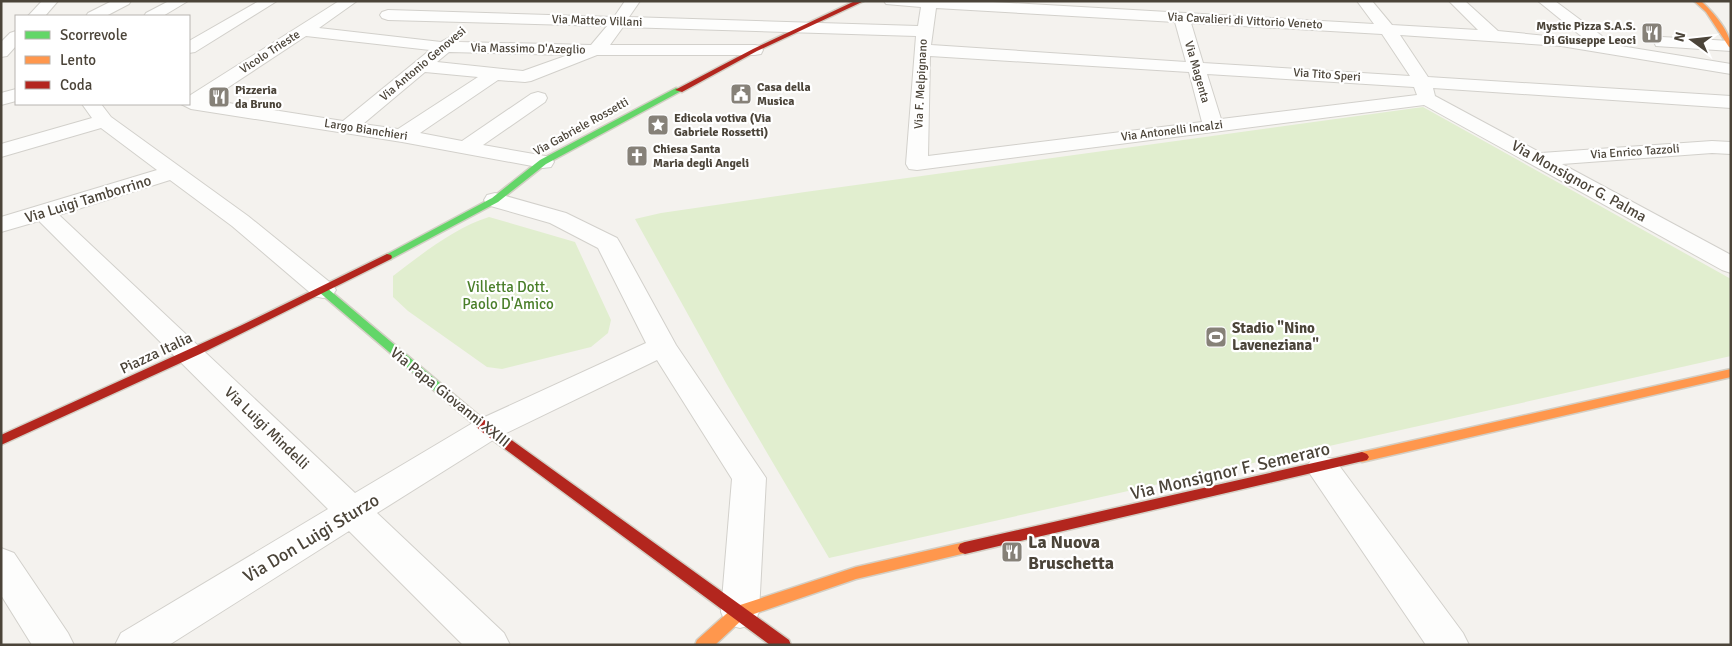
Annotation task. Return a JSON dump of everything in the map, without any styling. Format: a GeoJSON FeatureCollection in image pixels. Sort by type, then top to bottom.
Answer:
{"type":"FeatureCollection","features":[{"type":"Feature","properties":{"kind":"street"},"geometry":{"type":"LineString","coordinates":[[37,15],[51,1]]}},
{"type":"Feature","properties":{"kind":"street"},"geometry":{"type":"LineString","coordinates":[[96,15],[124,1]]}},
{"type":"Feature","properties":{"kind":"street"},"geometry":{"type":"LineString","coordinates":[[154,15],[181,1]]}},
{"type":"Feature","properties":{"kind":"street"},"geometry":{"type":"LineString","coordinates":[[190,47],[270,1]]}},
{"type":"Feature","properties":{"kind":"street","name":"Vicolo Trieste"},"geometry":{"type":"LineString","coordinates":[[190,103],[350,1]]}},
{"type":"Feature","properties":{"kind":"street"},"geometry":{"type":"LineString","coordinates":[[357,37],[408,1]]}},
{"type":"Feature","properties":{"kind":"street","name":"Via Antonio Genovesi"},"geometry":{"type":"LineString","coordinates":[[347,127],[500,1]]}},
{"type":"Feature","properties":{"kind":"street"},"geometry":{"type":"LineString","coordinates":[[422,66],[525,76],[595,50],[602,44],[634,1]]}},
{"type":"Feature","properties":{"kind":"street","name":"Via Gabriele Rossetti"},"geometry":{"type":"LineString","coordinates":[[323,290],[495,200],[543,162],[755,50],[861,1]]}},
{"type":"Feature","properties":{"kind":"street","name":"Via Cavalieri di Vittorio Veneto"},"geometry":{"type":"LineString","coordinates":[[891,1],[1040,5],[1182,19],[1386,28],[1561,41],[1731,68]]}},
{"type":"Feature","properties":{"kind":"street"},"geometry":{"type":"LineString","coordinates":[[1160,1],[1164,17]]}},
{"type":"Feature","properties":{"kind":"street"},"geometry":{"type":"LineString","coordinates":[[1364,1],[1386,28],[1425,90]]}},
{"type":"Feature","properties":{"kind":"street"},"geometry":{"type":"LineString","coordinates":[[1456,1],[1494,36]]}},
{"type":"Feature","properties":{"kind":"street"},"geometry":{"type":"LineString","coordinates":[[1545,1],[1596,40]]}},
{"type":"Feature","properties":{"kind":"street"},"geometry":{"type":"LineString","coordinates":[[1696,1],[1708,11],[1730,46]]}},
{"type":"Feature","properties":{"kind":"street","name":"Via F. Melpignano"},"geometry":{"type":"LineString","coordinates":[[917,164],[922,50],[928,3]]}},
{"type":"Feature","properties":{"kind":"street","name":"Via Matteo Villani"},"geometry":{"type":"LineString","coordinates":[[388,15],[924,31]]}},
{"type":"Feature","properties":{"kind":"street","name":"Via Magenta"},"geometry":{"type":"LineString","coordinates":[[1182,19],[1194,66],[1213,126]]}},
{"type":"Feature","properties":{"kind":"street","name":"Via Massimo D'Azeglio"},"geometry":{"type":"LineString","coordinates":[[302,31],[445,47],[595,50],[755,50]]}},
{"type":"Feature","properties":{"kind":"street"},"geometry":{"type":"LineString","coordinates":[[15,37],[1,52],[15,57]]}},
{"type":"Feature","properties":{"kind":"street","name":"Via Cavalieri di Vittorio Veneto"},"geometry":{"type":"LineString","coordinates":[[1561,41],[1596,40],[1730,46]]}},
{"type":"Feature","properties":{"kind":"street","name":"Via Tito Speri"},"geometry":{"type":"LineString","coordinates":[[922,50],[1194,66],[1425,90],[1731,102]]}},
{"type":"Feature","properties":{"kind":"street"},"geometry":{"type":"LineString","coordinates":[[402,136],[495,74]]}},
{"type":"Feature","properties":{"kind":"street","name":"Via Antonelli Incalzi"},"geometry":{"type":"LineString","coordinates":[[917,164],[1213,126],[1425,90]]}},
{"type":"Feature","properties":{"kind":"street","name":"Via Monsignor G. Palma"},"geometry":{"type":"LineString","coordinates":[[1425,90],[1539,159],[1731,265]]}},
{"type":"Feature","properties":{"kind":"street"},"geometry":{"type":"LineString","coordinates":[[1,99],[15,95]]}},
{"type":"Feature","properties":{"kind":"street"},"geometry":{"type":"LineString","coordinates":[[465,148],[538,98]]}},
{"type":"Feature","properties":{"kind":"street","name":"Largo Bianchieri"},"geometry":{"type":"LineString","coordinates":[[190,103],[402,136],[543,162]]}},
{"type":"Feature","properties":{"kind":"street","name":"Via Papa Giovanni XXIII"},"geometry":{"type":"LineString","coordinates":[[93,105],[104,121],[240,221],[486,429],[783,645]]}},
{"type":"Feature","properties":{"kind":"street"},"geometry":{"type":"LineString","coordinates":[[1,151],[104,121]]}},
{"type":"Feature","properties":{"kind":"street","name":"Via Enrico Tazzoli"},"geometry":{"type":"LineString","coordinates":[[1539,159],[1712,146],[1731,148]]}},
{"type":"Feature","properties":{"kind":"street","name":"Via Luigi Tamborrino"},"geometry":{"type":"LineString","coordinates":[[1,225],[172,170]]}},
{"type":"Feature","properties":{"kind":"street"},"geometry":{"type":"LineString","coordinates":[[495,200],[558,218],[608,243],[662,346],[749,478],[740,612],[703,645]]}},
{"type":"Feature","properties":{"kind":"street","name":"Via Luigi Mindelli"},"geometry":{"type":"LineString","coordinates":[[43,212],[490,645]]}},
{"type":"Feature","properties":{"kind":"street","name":"Piazza Italia"},"geometry":{"type":"LineString","coordinates":[[1,440],[190,354],[323,290]]}},
{"type":"Feature","properties":{"kind":"street","name":"Via Don Luigi Sturzo"},"geometry":{"type":"LineString","coordinates":[[134,645],[354,512],[486,429],[662,346]]}},
{"type":"Feature","properties":{"kind":"street","name":"Via Monsignor F. Semeraro"},"geometry":{"type":"LineString","coordinates":[[740,612],[856,573],[1731,374]]}},
{"type":"Feature","properties":{"kind":"street"},"geometry":{"type":"LineString","coordinates":[[1323,468],[1449,645]]}},
{"type":"Feature","properties":{"kind":"street"},"geometry":{"type":"LineString","coordinates":[[1,563],[54,645]]}},
{"type":"Feature","properties":{"kind":"green space","name":"Stadio \"Nino Laveneziana\""},"geometry":{"type":"Polygon","coordinates":[[[1423,107],[1731,279],[1731,356],[829,558],[726,383],[635,219],[661,213],[805,192],[1423,107]]]}},
{"type":"Feature","properties":{"kind":"green space","name":"Villetta Dott. Paolo D'Amico"},"geometry":{"type":"Polygon","coordinates":[[[489,217],[575,242],[611,320],[608,333],[591,347],[502,369],[487,367],[408,311],[393,297],[393,276],[451,235],[489,217]]]}},
{"type":"Feature","properties":{"kind":"traffic: fast"},"geometry":{"type":"LineString","coordinates":[[387,257],[495,200],[543,162],[679,90]]}},
{"type":"Feature","properties":{"kind":"traffic: fast"},"geometry":{"type":"LineString","coordinates":[[323,290],[468,413]]}},
{"type":"Feature","properties":{"kind":"traffic: slow"},"geometry":{"type":"LineString","coordinates":[[1697,1],[1708,11],[1731,46]]}},
{"type":"Feature","properties":{"kind":"traffic: slow"},"geometry":{"type":"LineString","coordinates":[[1362,457],[1731,373]]}},
{"type":"Feature","properties":{"kind":"traffic: slow"},"geometry":{"type":"LineString","coordinates":[[703,645],[740,612],[856,573],[965,548]]}},
{"type":"Feature","properties":{"kind":"traffic: jam"},"geometry":{"type":"LineString","coordinates":[[679,90],[755,50],[861,1]]}},
{"type":"Feature","properties":{"kind":"traffic: jam"},"geometry":{"type":"LineString","coordinates":[[1,440],[147,374],[387,257]]}},
{"type":"Feature","properties":{"kind":"traffic: jam"},"geometry":{"type":"LineString","coordinates":[[468,413],[487,429],[783,645]]}},
{"type":"Feature","properties":{"kind":"traffic: jam"},"geometry":{"type":"LineString","coordinates":[[965,548],[1362,457]]}},
{"type":"Feature","properties":{"kind":"place","name":"Mystic Pizza S.A.S. Di Giuseppe Leoci"},"geometry":{"type":"Point","coordinates":[1652,33]}},
{"type":"Feature","properties":{"kind":"place","name":"Casa della Musica"},"geometry":{"type":"Point","coordinates":[741,94]}},
{"type":"Feature","properties":{"kind":"place","name":"Pizzeria da Bruno"},"geometry":{"type":"Point","coordinates":[219,97]}},
{"type":"Feature","properties":{"kind":"place","name":"Edicola votiva (Via Gabriele Rossetti)"},"geometry":{"type":"Point","coordinates":[658,125]}},
{"type":"Feature","properties":{"kind":"place","name":"Chiesa Santa Maria degli Angeli"},"geometry":{"type":"Point","coordinates":[637,156]}},
{"type":"Feature","properties":{"kind":"place","name":"Stadio \"Nino Laveneziana\""},"geometry":{"type":"Point","coordinates":[1216,337]}},
{"type":"Feature","properties":{"kind":"place","name":"La Nuova Bruschetta"},"geometry":{"type":"Point","coordinates":[1012,552]}}]}
